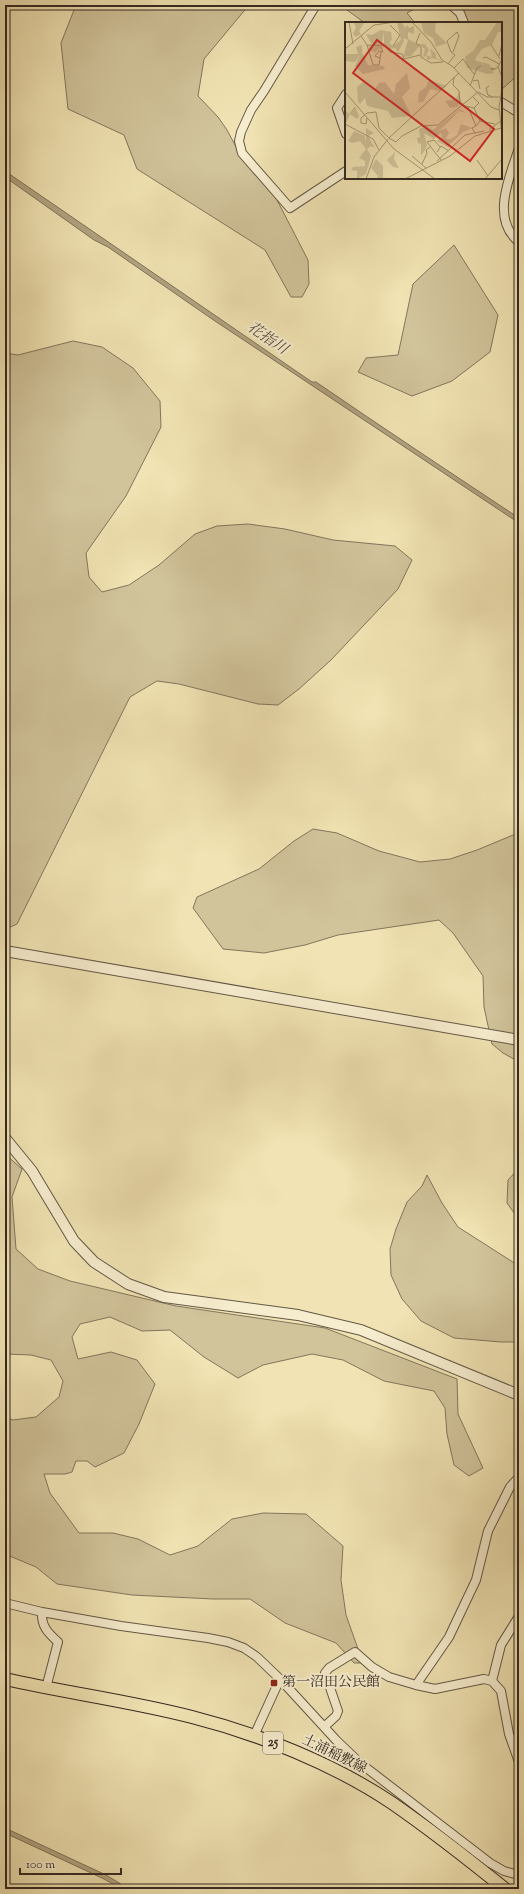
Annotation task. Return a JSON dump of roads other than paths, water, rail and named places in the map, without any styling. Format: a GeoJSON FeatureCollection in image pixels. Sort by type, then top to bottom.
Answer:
{"type":"FeatureCollection","features":[{"type":"Feature","properties":{"kind":"main road","name":"土浦稲敷線"},"geometry":{"type":"LineString","coordinates":[[5,1679],[152,1707],[194,1717],[254,1736],[297,1753],[359,1783],[391,1802],[437,1835],[505,1889]]}},
{"type":"Feature","properties":{"kind":"street"},"geometry":{"type":"LineString","coordinates":[[316,5],[251,110],[241,132],[239,141],[242,153],[290,208],[345,172]]}},
{"type":"Feature","properties":{"kind":"street"},"geometry":{"type":"LineString","coordinates":[[451,5],[460,13],[464,22]]}},
{"type":"Feature","properties":{"kind":"street"},"geometry":{"type":"LineString","coordinates":[[345,96],[337,108],[345,131]]}},
{"type":"Feature","properties":{"kind":"street"},"geometry":{"type":"LineString","coordinates":[[502,103],[519,113]]}},
{"type":"Feature","properties":{"kind":"street"},"geometry":{"type":"LineString","coordinates":[[519,148],[503,203],[508,228],[514,239],[519,242]]}},
{"type":"Feature","properties":{"kind":"street"},"geometry":{"type":"LineString","coordinates":[[5,951],[519,1040]]}},
{"type":"Feature","properties":{"kind":"street"},"geometry":{"type":"LineString","coordinates":[[5,1138],[32,1171],[74,1241],[94,1262],[128,1284],[164,1297],[298,1314],[361,1330],[519,1395]]}},
{"type":"Feature","properties":{"kind":"street"},"geometry":{"type":"LineString","coordinates":[[416,1685],[449,1637],[476,1580],[488,1531],[510,1487],[519,1477]]}},
{"type":"Feature","properties":{"kind":"street"},"geometry":{"type":"LineString","coordinates":[[5,1603],[42,1612],[228,1642],[244,1648],[257,1657],[280,1679],[324,1727],[360,1763],[475,1852],[504,1871],[519,1875]]}},
{"type":"Feature","properties":{"kind":"street"},"geometry":{"type":"LineString","coordinates":[[42,1612],[42,1621],[48,1633],[58,1642],[46,1688]]}},
{"type":"Feature","properties":{"kind":"street"},"geometry":{"type":"LineString","coordinates":[[492,1680],[501,1644],[519,1616]]}},
{"type":"Feature","properties":{"kind":"street"},"geometry":{"type":"LineString","coordinates":[[324,1727],[336,1716],[338,1711],[324,1673],[329,1668],[355,1652],[372,1667],[389,1677],[435,1689],[484,1679],[492,1680],[501,1691],[509,1734],[519,1762]]}},
{"type":"Feature","properties":{"kind":"street"},"geometry":{"type":"LineString","coordinates":[[254,1736],[280,1679]]}},
{"type":"Feature","properties":{"kind":"place","name":"第一沼田公民館"},"geometry":{"type":"Point","coordinates":[274,1683]}},
{"type":"Feature","properties":{"kind":"water label","name":"花指川"},"geometry":{"type":"Point","coordinates":[267,339]}}]}
